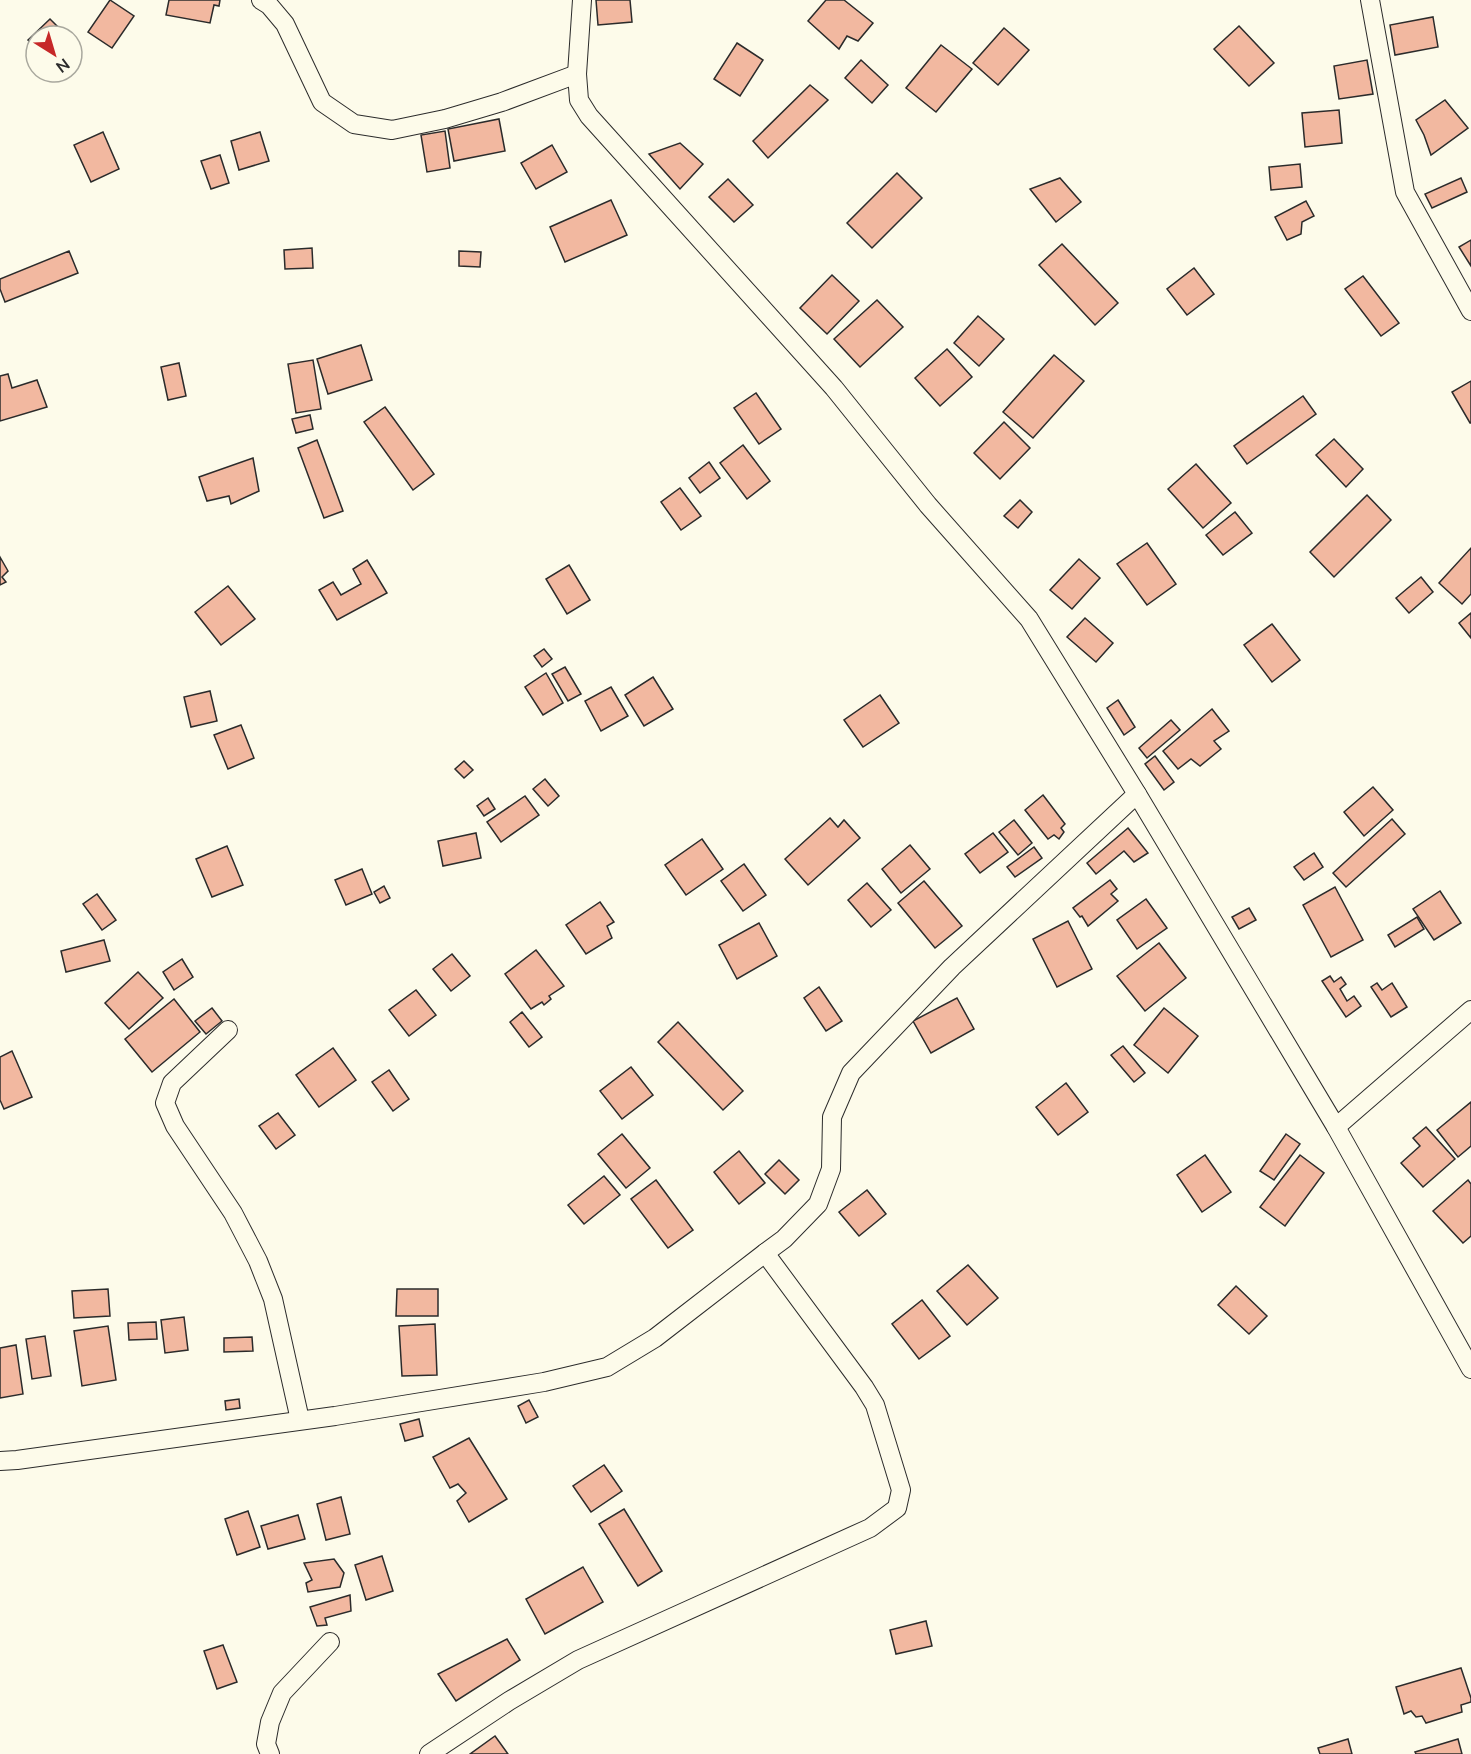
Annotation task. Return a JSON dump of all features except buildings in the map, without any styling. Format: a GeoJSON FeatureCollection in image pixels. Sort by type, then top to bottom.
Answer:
{"type":"FeatureCollection","features":[{"type":"Feature","properties":{"kind":"street"},"geometry":{"type":"LineString","coordinates":[[261,0],[269,5],[285,24],[322,102],[354,124],[392,130],[445,119],[502,102],[577,74]]}},
{"type":"Feature","properties":{"kind":"street"},"geometry":{"type":"LineString","coordinates":[[582,0],[577,74],[579,100],[589,116],[834,388],[928,505],[1029,619],[1137,794],[1336,1127],[1471,1369]]}},
{"type":"Feature","properties":{"kind":"street"},"geometry":{"type":"LineString","coordinates":[[1370,0],[1405,192],[1471,311]]}},
{"type":"Feature","properties":{"kind":"street"},"geometry":{"type":"LineString","coordinates":[[0,1461],[300,1420],[544,1382],[607,1367],[655,1338],[765,1254],[784,1239],[818,1204],[831,1169],[832,1118],[851,1073],[952,967],[1137,794]]}},
{"type":"Feature","properties":{"kind":"street"},"geometry":{"type":"LineString","coordinates":[[1336,1127],[1471,1010]]}},
{"type":"Feature","properties":{"kind":"street"},"geometry":{"type":"LineString","coordinates":[[228,1030],[172,1083],[165,1103],[175,1126],[233,1213],[258,1261],[273,1299],[300,1420]]}},
{"type":"Feature","properties":{"kind":"street"},"geometry":{"type":"LineString","coordinates":[[429,1754],[509,1701],[578,1660],[870,1528],[897,1508],[902,1490],[874,1405],[864,1387],[765,1254]]}},
{"type":"Feature","properties":{"kind":"street"},"geometry":{"type":"LineString","coordinates":[[270,1754],[266,1744],[270,1722],[282,1693],[330,1642]]}}]}
